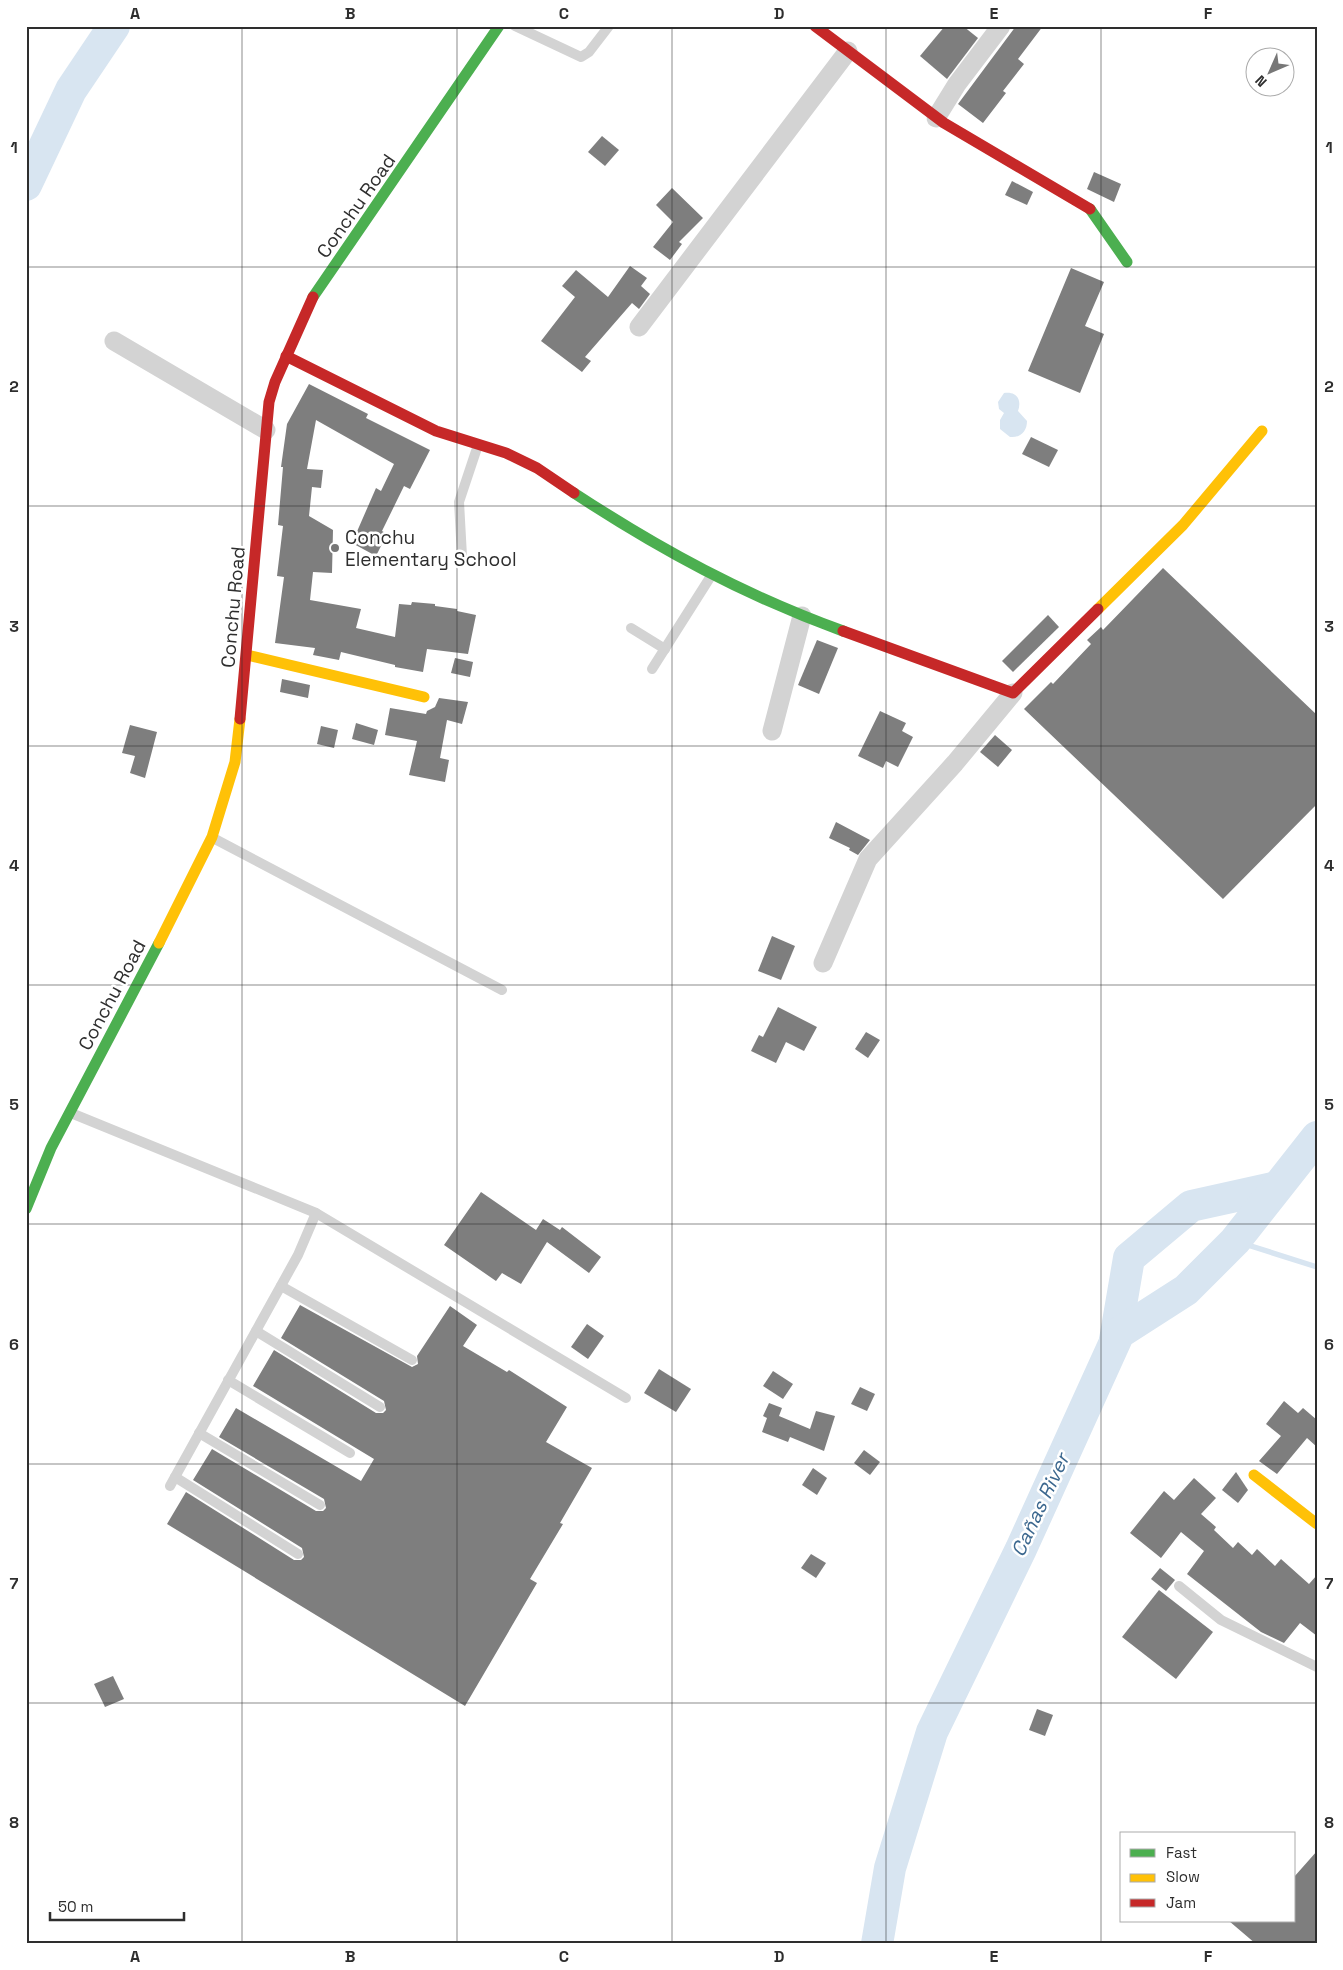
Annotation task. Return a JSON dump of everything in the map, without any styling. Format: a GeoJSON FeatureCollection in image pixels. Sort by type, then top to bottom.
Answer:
{"type":"FeatureCollection","features":[{"type":"Feature","properties":{"kind":"street","name":"Conchu Road"},"geometry":{"type":"LineString","coordinates":[[26,1209],[51,1148],[189,885],[212,837],[235,762],[247,655],[269,402],[286,356],[308,305],[499,26]]}},
{"type":"Feature","properties":{"kind":"street"},"geometry":{"type":"LineString","coordinates":[[815,26],[936,118],[1089,208],[1128,262]]}},
{"type":"Feature","properties":{"kind":"street"},"geometry":{"type":"LineString","coordinates":[[936,118],[957,84],[1001,26]]}},
{"type":"Feature","properties":{"kind":"street"},"geometry":{"type":"LineString","coordinates":[[639,327],[848,51]]}},
{"type":"Feature","properties":{"kind":"street"},"geometry":{"type":"LineString","coordinates":[[114,341],[266,430]]}},
{"type":"Feature","properties":{"kind":"street"},"geometry":{"type":"LineString","coordinates":[[286,356],[436,431],[506,453],[538,468],[629,529],[711,576],[802,616],[1013,693]]}},
{"type":"Feature","properties":{"kind":"street"},"geometry":{"type":"LineString","coordinates":[[822,963],[868,859],[955,763],[1013,693],[1182,525],[1262,431]]}},
{"type":"Feature","properties":{"kind":"street"},"geometry":{"type":"LineString","coordinates":[[772,731],[802,616]]}},
{"type":"Feature","properties":{"kind":"street"},"geometry":{"type":"LineString","coordinates":[[247,655],[424,697]]}},
{"type":"Feature","properties":{"kind":"street"},"geometry":{"type":"LineString","coordinates":[[1254,1475],[1317,1524]]}},
{"type":"Feature","properties":{"kind":"lane"},"geometry":{"type":"LineString","coordinates":[[515,26],[581,57],[590,52],[609,26]]}},
{"type":"Feature","properties":{"kind":"lane"},"geometry":{"type":"LineString","coordinates":[[462,556],[459,502],[478,444]]}},
{"type":"Feature","properties":{"kind":"lane"},"geometry":{"type":"LineString","coordinates":[[652,669],[711,576]]}},
{"type":"Feature","properties":{"kind":"lane"},"geometry":{"type":"LineString","coordinates":[[630,628],[665,649]]}},
{"type":"Feature","properties":{"kind":"lane"},"geometry":{"type":"LineString","coordinates":[[212,837],[502,990]]}},
{"type":"Feature","properties":{"kind":"lane"},"geometry":{"type":"LineString","coordinates":[[70,1112],[316,1213],[626,1398]]}},
{"type":"Feature","properties":{"kind":"lane"},"geometry":{"type":"LineString","coordinates":[[298,1554],[172,1482],[281,1286],[316,1213]]}},
{"type":"Feature","properties":{"kind":"lane"},"geometry":{"type":"LineString","coordinates":[[281,1286],[412,1360]]}},
{"type":"Feature","properties":{"kind":"lane"},"geometry":{"type":"LineString","coordinates":[[256,1331],[380,1407]]}},
{"type":"Feature","properties":{"kind":"lane"},"geometry":{"type":"LineString","coordinates":[[228,1380],[350,1452]]}},
{"type":"Feature","properties":{"kind":"lane"},"geometry":{"type":"LineString","coordinates":[[199,1432],[320,1505]]}},
{"type":"Feature","properties":{"kind":"lane"},"geometry":{"type":"LineString","coordinates":[[1178,1586],[1221,1620],[1317,1667]]}},
{"type":"Feature","properties":{"kind":"shaded area"},"geometry":{"type":"Polygon","coordinates":[[[1004,393],[1012,393],[1017,397],[1019,400],[1018,411],[1027,421],[1022,434],[1017,436],[1010,437],[1000,429],[1000,420],[1004,413],[999,409],[998,402],[1004,393]]]}},
{"type":"Feature","properties":{"kind":"building"},"geometry":{"type":"Polygon","coordinates":[[[945,26],[963,26],[978,38],[947,79],[920,56],[945,26]]]}},
{"type":"Feature","properties":{"kind":"building"},"geometry":{"type":"Polygon","coordinates":[[[1016,26],[1043,26],[1018,59],[1024,64],[1003,91],[1006,93],[983,123],[958,104],[1016,26]]]}},
{"type":"Feature","properties":{"kind":"building"},"geometry":{"type":"Polygon","coordinates":[[[602,136],[619,150],[605,166],[588,152],[602,136]]]}},
{"type":"Feature","properties":{"kind":"building"},"geometry":{"type":"Polygon","coordinates":[[[1094,172],[1121,184],[1114,202],[1087,189],[1094,172]]]}},
{"type":"Feature","properties":{"kind":"building"},"geometry":{"type":"Polygon","coordinates":[[[1012,181],[1033,192],[1027,205],[1005,195],[1012,181]]]}},
{"type":"Feature","properties":{"kind":"building"},"geometry":{"type":"Polygon","coordinates":[[[672,188],[703,218],[679,242],[682,244],[670,260],[653,247],[673,222],[656,205],[672,188]]]}},
{"type":"Feature","properties":{"kind":"building"},"geometry":{"type":"Polygon","coordinates":[[[630,266],[647,278],[641,286],[650,294],[639,309],[632,303],[585,357],[591,361],[582,372],[541,341],[575,297],[562,286],[576,270],[608,297],[630,266]]]}},
{"type":"Feature","properties":{"kind":"building"},"geometry":{"type":"Polygon","coordinates":[[[1071,268],[1104,282],[1085,326],[1104,334],[1080,393],[1028,371],[1071,268]]]}},
{"type":"Feature","properties":{"kind":"building"},"geometry":{"type":"Polygon","coordinates":[[[309,384],[368,414],[366,418],[430,450],[410,489],[404,486],[382,531],[387,534],[376,556],[352,543],[376,488],[381,491],[394,464],[316,420],[307,469],[323,470],[321,488],[312,487],[309,516],[333,530],[332,573],[313,572],[310,600],[361,609],[356,628],[395,637],[399,604],[411,605],[412,602],[435,604],[435,606],[457,609],[457,611],[476,615],[468,654],[427,649],[423,672],[395,667],[395,665],[341,652],[339,660],[313,655],[315,648],[275,643],[284,577],[277,576],[283,526],[278,525],[283,467],[281,467],[287,424],[309,384]]]}},
{"type":"Feature","properties":{"kind":"building"},"geometry":{"type":"Polygon","coordinates":[[[1031,437],[1058,450],[1049,467],[1022,454],[1031,437]]]}},
{"type":"Feature","properties":{"kind":"building"},"geometry":{"type":"Polygon","coordinates":[[[1163,568],[1317,715],[1317,804],[1223,899],[1024,709],[1051,682],[1053,684],[1091,644],[1087,640],[1101,627],[1103,630],[1163,568]]]}},
{"type":"Feature","properties":{"kind":"building"},"geometry":{"type":"Polygon","coordinates":[[[1048,615],[1059,627],[1013,672],[1002,661],[1048,615]]]}},
{"type":"Feature","properties":{"kind":"building"},"geometry":{"type":"Polygon","coordinates":[[[817,640],[838,648],[819,694],[798,685],[817,640]]]}},
{"type":"Feature","properties":{"kind":"building"},"geometry":{"type":"Polygon","coordinates":[[[455,658],[473,662],[470,677],[451,673],[455,658]]]}},
{"type":"Feature","properties":{"kind":"building"},"geometry":{"type":"Polygon","coordinates":[[[282,679],[310,685],[308,698],[280,692],[282,679]]]}},
{"type":"Feature","properties":{"kind":"building"},"geometry":{"type":"Polygon","coordinates":[[[439,698],[468,702],[462,724],[447,720],[440,758],[449,760],[445,782],[409,775],[417,741],[385,735],[390,708],[426,714],[427,711],[435,707],[439,698]]]}},
{"type":"Feature","properties":{"kind":"building"},"geometry":{"type":"Polygon","coordinates":[[[880,711],[906,723],[902,731],[913,737],[898,767],[886,761],[883,768],[858,756],[880,711]]]}},
{"type":"Feature","properties":{"kind":"building"},"geometry":{"type":"Polygon","coordinates":[[[356,723],[378,730],[374,745],[352,739],[356,723]]]}},
{"type":"Feature","properties":{"kind":"building"},"geometry":{"type":"Polygon","coordinates":[[[130,725],[157,732],[145,778],[130,773],[135,756],[122,753],[130,725]]]}},
{"type":"Feature","properties":{"kind":"building"},"geometry":{"type":"Polygon","coordinates":[[[321,726],[338,730],[334,748],[317,744],[321,726]]]}},
{"type":"Feature","properties":{"kind":"building"},"geometry":{"type":"Polygon","coordinates":[[[995,735],[1012,750],[998,767],[980,752],[995,735]]]}},
{"type":"Feature","properties":{"kind":"building"},"geometry":{"type":"Polygon","coordinates":[[[836,822],[870,840],[858,855],[849,850],[850,848],[829,838],[836,822]]]}},
{"type":"Feature","properties":{"kind":"building"},"geometry":{"type":"Polygon","coordinates":[[[772,936],[795,946],[781,980],[758,971],[772,936]]]}},
{"type":"Feature","properties":{"kind":"building"},"geometry":{"type":"Polygon","coordinates":[[[778,1007],[817,1027],[804,1051],[786,1042],[776,1063],[751,1051],[759,1035],[763,1037],[778,1007]]]}},
{"type":"Feature","properties":{"kind":"building"},"geometry":{"type":"Polygon","coordinates":[[[866,1032],[880,1040],[868,1058],[855,1049],[866,1032]]]}},
{"type":"Feature","properties":{"kind":"building"},"geometry":{"type":"Polygon","coordinates":[[[481,1192],[536,1230],[543,1219],[560,1230],[562,1227],[601,1257],[589,1273],[547,1242],[521,1284],[502,1273],[496,1281],[444,1245],[481,1192]]]}},
{"type":"Feature","properties":{"kind":"building"},"geometry":{"type":"Polygon","coordinates":[[[300,1305],[412,1367],[418,1364],[417,1356],[450,1306],[477,1325],[463,1346],[507,1372],[509,1370],[567,1407],[546,1442],[592,1468],[560,1523],[563,1524],[530,1579],[537,1583],[465,1706],[167,1524],[186,1492],[294,1560],[301,1560],[304,1557],[302,1548],[193,1480],[212,1449],[316,1511],[323,1511],[326,1508],[324,1499],[219,1437],[236,1408],[361,1481],[374,1459],[253,1386],[274,1350],[376,1413],[383,1413],[386,1410],[384,1401],[281,1338],[300,1305]]]}},
{"type":"Feature","properties":{"kind":"building"},"geometry":{"type":"Polygon","coordinates":[[[587,1324],[604,1336],[588,1359],[571,1347],[587,1324]]]}},
{"type":"Feature","properties":{"kind":"building"},"geometry":{"type":"Polygon","coordinates":[[[659,1369],[691,1389],[676,1412],[644,1393],[659,1369]]]}},
{"type":"Feature","properties":{"kind":"building"},"geometry":{"type":"Polygon","coordinates":[[[773,1371],[793,1384],[783,1399],[763,1386],[773,1371]]]}},
{"type":"Feature","properties":{"kind":"building"},"geometry":{"type":"Polygon","coordinates":[[[860,1387],[875,1394],[867,1411],[851,1404],[860,1387]]]}},
{"type":"Feature","properties":{"kind":"building"},"geometry":{"type":"Polygon","coordinates":[[[1284,1401],[1298,1413],[1303,1408],[1317,1420],[1317,1447],[1307,1438],[1277,1474],[1259,1461],[1281,1436],[1266,1424],[1284,1401]]]}},
{"type":"Feature","properties":{"kind":"building"},"geometry":{"type":"Polygon","coordinates":[[[769,1403],[782,1408],[779,1416],[810,1429],[816,1411],[835,1416],[824,1451],[790,1437],[788,1442],[762,1432],[767,1418],[763,1416],[769,1403]]]}},
{"type":"Feature","properties":{"kind":"building"},"geometry":{"type":"Polygon","coordinates":[[[864,1450],[880,1462],[870,1475],[854,1463],[864,1450]]]}},
{"type":"Feature","properties":{"kind":"building"},"geometry":{"type":"Polygon","coordinates":[[[813,1468],[827,1478],[817,1495],[802,1485],[813,1468]]]}},
{"type":"Feature","properties":{"kind":"building"},"geometry":{"type":"Polygon","coordinates":[[[1236,1472],[1248,1490],[1238,1503],[1222,1490],[1236,1472]]]}},
{"type":"Feature","properties":{"kind":"building"},"geometry":{"type":"Polygon","coordinates":[[[1194,1478],[1216,1498],[1201,1514],[1216,1527],[1214,1530],[1233,1548],[1238,1542],[1252,1555],[1257,1549],[1275,1566],[1281,1559],[1309,1584],[1317,1575],[1317,1636],[1300,1623],[1284,1643],[1261,1632],[1187,1574],[1204,1551],[1181,1532],[1161,1558],[1130,1533],[1164,1491],[1174,1500],[1194,1478]]]}},
{"type":"Feature","properties":{"kind":"building"},"geometry":{"type":"Polygon","coordinates":[[[811,1554],[826,1563],[816,1578],[801,1568],[811,1554]]]}},
{"type":"Feature","properties":{"kind":"building"},"geometry":{"type":"Polygon","coordinates":[[[1160,1568],[1175,1580],[1166,1591],[1151,1579],[1160,1568]]]}},
{"type":"Feature","properties":{"kind":"building"},"geometry":{"type":"Polygon","coordinates":[[[1159,1590],[1213,1632],[1176,1679],[1122,1637],[1159,1590]]]}},
{"type":"Feature","properties":{"kind":"building"},"geometry":{"type":"Polygon","coordinates":[[[113,1676],[124,1699],[105,1707],[94,1684],[113,1676]]]}},
{"type":"Feature","properties":{"kind":"building"},"geometry":{"type":"Polygon","coordinates":[[[1037,1709],[1053,1715],[1045,1736],[1029,1730],[1037,1709]]]}},
{"type":"Feature","properties":{"kind":"building"},"geometry":{"type":"Polygon","coordinates":[[[1317,1851],[1317,1944],[1256,1944],[1230,1922],[1296,1922],[1296,1875],[1317,1851]]]}},
{"type":"Feature","properties":{"kind":"waterway"},"geometry":{"type":"LineString","coordinates":[[26,185],[71,90],[114,26]]}},
{"type":"Feature","properties":{"kind":"waterway","name":"Cañas River"},"geometry":{"type":"LineString","coordinates":[[877,1944],[890,1868],[932,1732],[1021,1549],[1119,1333],[1186,1290],[1235,1241],[1317,1137]]}},
{"type":"Feature","properties":{"kind":"waterway"},"geometry":{"type":"LineString","coordinates":[[1115,1340],[1129,1258],[1191,1206],[1277,1187]]}},
{"type":"Feature","properties":{"kind":"waterway"},"geometry":{"type":"LineString","coordinates":[[1235,1241],[1317,1267]]}},
{"type":"Feature","properties":{"kind":"traffic: fast"},"geometry":{"type":"LineString","coordinates":[[313,297],[499,26]]}},
{"type":"Feature","properties":{"kind":"traffic: fast"},"geometry":{"type":"LineString","coordinates":[[1090,209],[1127,262]]}},
{"type":"Feature","properties":{"kind":"traffic: fast"},"geometry":{"type":"LineString","coordinates":[[574,493],[639,534],[737,587],[843,631]]}},
{"type":"Feature","properties":{"kind":"traffic: fast"},"geometry":{"type":"LineString","coordinates":[[26,1209],[51,1148],[159,943]]}},
{"type":"Feature","properties":{"kind":"traffic: slow"},"geometry":{"type":"LineString","coordinates":[[1098,609],[1183,525],[1262,431]]}},
{"type":"Feature","properties":{"kind":"traffic: slow"},"geometry":{"type":"LineString","coordinates":[[247,655],[424,697]]}},
{"type":"Feature","properties":{"kind":"traffic: slow"},"geometry":{"type":"LineString","coordinates":[[159,943],[212,837],[235,762],[240,719]]}},
{"type":"Feature","properties":{"kind":"traffic: slow"},"geometry":{"type":"LineString","coordinates":[[1254,1475],[1317,1524]]}},
{"type":"Feature","properties":{"kind":"traffic: jam"},"geometry":{"type":"LineString","coordinates":[[815,26],[944,123],[1090,209]]}},
{"type":"Feature","properties":{"kind":"traffic: jam"},"geometry":{"type":"LineString","coordinates":[[240,719],[269,402],[275,382],[313,297]]}},
{"type":"Feature","properties":{"kind":"traffic: jam"},"geometry":{"type":"LineString","coordinates":[[286,356],[436,431],[506,453],[537,468],[574,493]]}},
{"type":"Feature","properties":{"kind":"traffic: jam"},"geometry":{"type":"LineString","coordinates":[[843,631],[1013,693],[1098,609]]}},
{"type":"Feature","properties":{"kind":"place","name":"Conchu Elementary School"},"geometry":{"type":"Point","coordinates":[335,548]}}]}
